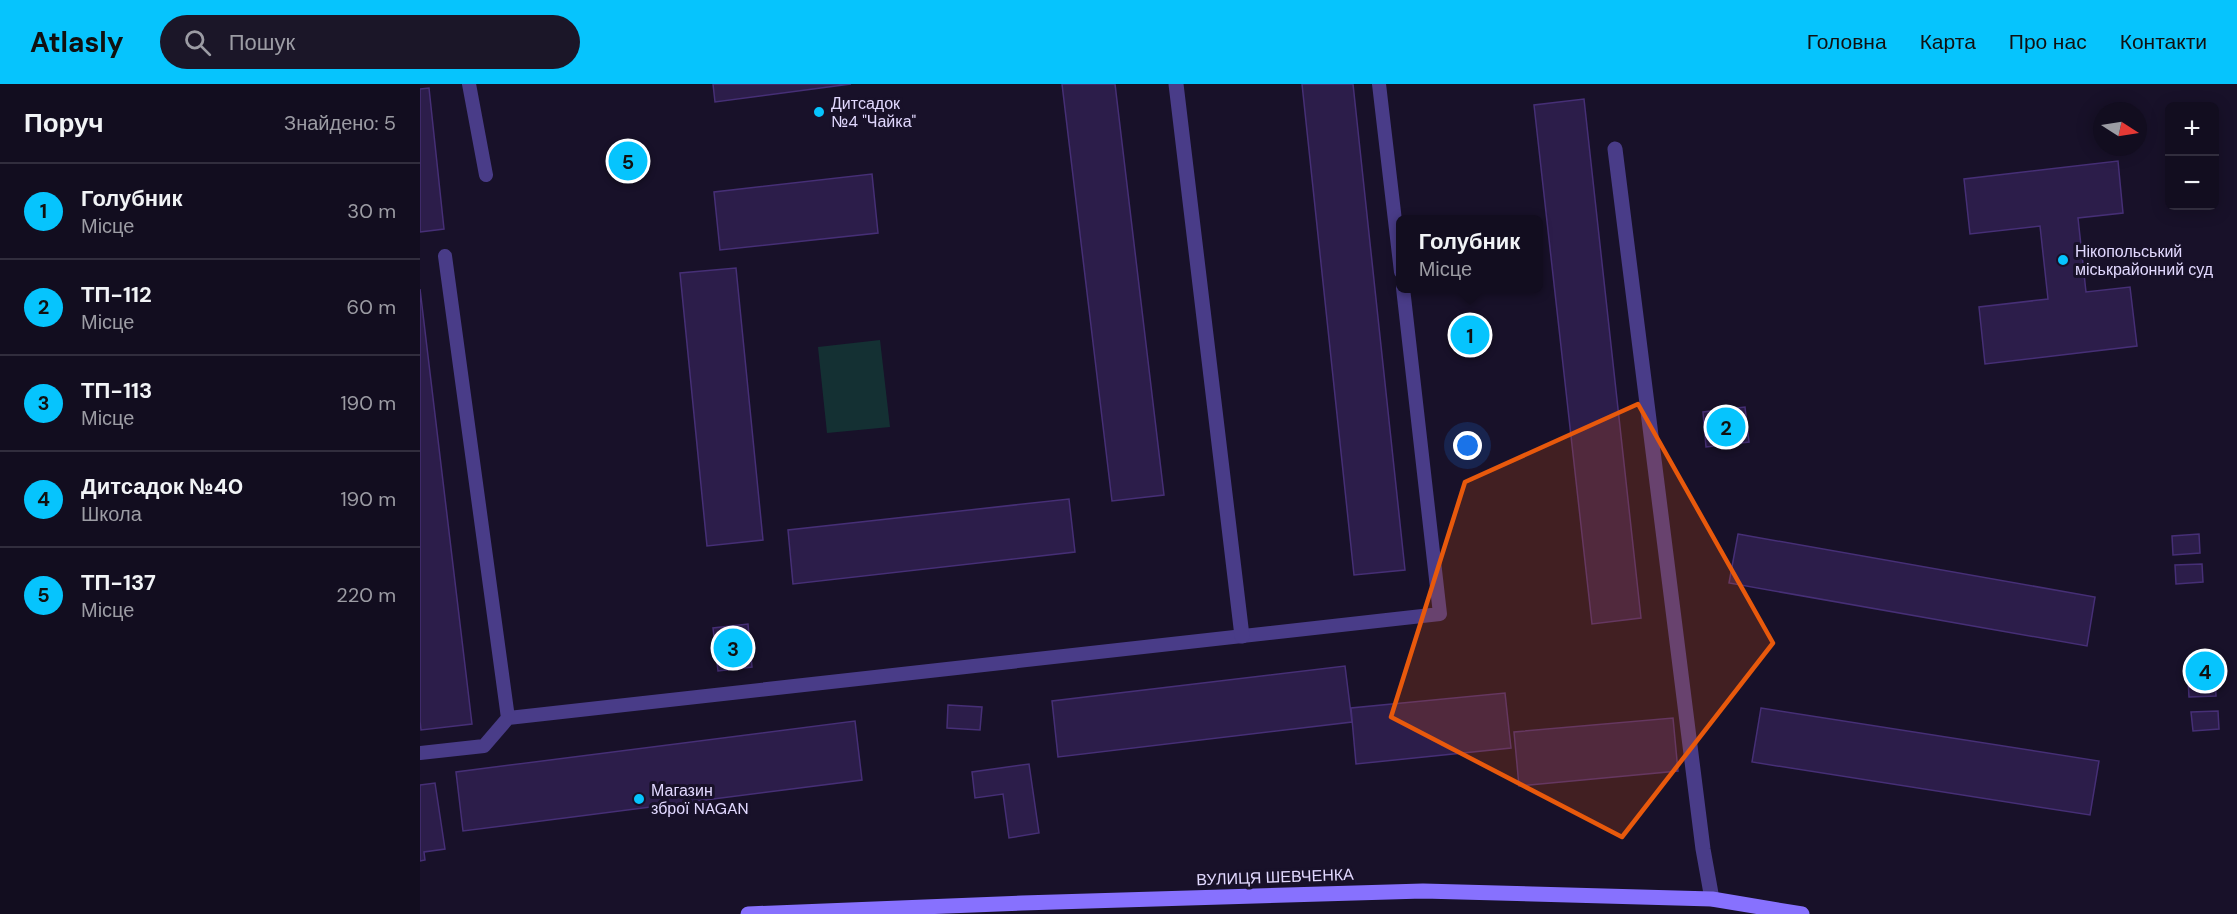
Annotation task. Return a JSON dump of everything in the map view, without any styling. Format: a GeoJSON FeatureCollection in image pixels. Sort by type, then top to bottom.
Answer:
{"type":"FeatureCollection","features":[{"type":"Feature","properties":{"kind":"street"},"geometry":{"type":"LineString","coordinates":[[1176,84],[1242,636]]}},
{"type":"Feature","properties":{"kind":"street"},"geometry":{"type":"LineString","coordinates":[[1615,149],[1703,849],[1712,899]]}},
{"type":"Feature","properties":{"kind":"street","name":"ВУЛИЦЯ ШЕВЧЕНКА"},"geometry":{"type":"LineString","coordinates":[[748,914],[1022,908],[1423,891],[1712,899],[1754,910],[1802,914]]}},
{"type":"Feature","properties":{"kind":"lane"},"geometry":{"type":"LineString","coordinates":[[469,84],[486,175]]}},
{"type":"Feature","properties":{"kind":"lane"},"geometry":{"type":"LineString","coordinates":[[1379,84],[1396,229]]}},
{"type":"Feature","properties":{"kind":"lane"},"geometry":{"type":"LineString","coordinates":[[446,256],[508,718]]}},
{"type":"Feature","properties":{"kind":"lane"},"geometry":{"type":"LineString","coordinates":[[420,753],[484,746],[508,718],[1440,614],[1404,293]]}},
{"type":"Feature","properties":{"kind":"highlighted area"},"geometry":{"type":"Polygon","coordinates":[[[1638,404],[1773,643],[1622,837],[1391,717],[1465,482],[1638,404]]]}},
{"type":"Feature","properties":{"kind":"green space"},"geometry":{"type":"Polygon","coordinates":[[[880,340],[890,427],[827,433],[818,347],[880,340]]]}},
{"type":"Feature","properties":{"kind":"building"},"geometry":{"type":"Polygon","coordinates":[[[713,84],[851,84],[715,102],[713,84]]]}},
{"type":"Feature","properties":{"kind":"building"},"geometry":{"type":"Polygon","coordinates":[[[1062,84],[1115,84],[1164,495],[1112,501],[1062,84]]]}},
{"type":"Feature","properties":{"kind":"building"},"geometry":{"type":"Polygon","coordinates":[[[1302,84],[1353,84],[1405,570],[1354,575],[1302,84]]]}},
{"type":"Feature","properties":{"kind":"building"},"geometry":{"type":"Polygon","coordinates":[[[429,88],[444,229],[420,232],[420,89],[429,88]]]}},
{"type":"Feature","properties":{"kind":"building"},"geometry":{"type":"Polygon","coordinates":[[[1584,99],[1641,618],[1592,624],[1534,105],[1584,99]]]}},
{"type":"Feature","properties":{"kind":"building"},"geometry":{"type":"Polygon","coordinates":[[[642,145],[646,170],[615,176],[611,151],[642,145]]]}},
{"type":"Feature","properties":{"kind":"building","name":"Нікопольський міськрайонний суд"},"geometry":{"type":"Polygon","coordinates":[[[2118,161],[2123,213],[2078,218],[2086,292],[2130,287],[2137,346],[1985,364],[1979,307],[2048,299],[2040,226],[1970,234],[1964,179],[2118,161]]]}},
{"type":"Feature","properties":{"kind":"building"},"geometry":{"type":"Polygon","coordinates":[[[872,174],[878,233],[720,250],[714,192],[872,174]]]}},
{"type":"Feature","properties":{"kind":"building"},"geometry":{"type":"Polygon","coordinates":[[[736,268],[763,540],[707,546],[680,273],[736,268]]]}},
{"type":"Feature","properties":{"kind":"building"},"geometry":{"type":"Polygon","coordinates":[[[420,289],[472,724],[421,730],[420,721],[420,289]]]}},
{"type":"Feature","properties":{"kind":"building"},"geometry":{"type":"Polygon","coordinates":[[[1476,326],[1479,342],[1463,344],[1461,328],[1476,326]]]}},
{"type":"Feature","properties":{"kind":"building"},"geometry":{"type":"Polygon","coordinates":[[[1745,407],[1749,442],[1706,447],[1703,412],[1745,407]]]}},
{"type":"Feature","properties":{"kind":"building"},"geometry":{"type":"Polygon","coordinates":[[[1069,499],[1075,552],[793,584],[788,530],[1069,499]]]}},
{"type":"Feature","properties":{"kind":"building"},"geometry":{"type":"Polygon","coordinates":[[[1738,534],[2095,597],[2087,646],[1729,583],[1738,534]]]}},
{"type":"Feature","properties":{"kind":"building"},"geometry":{"type":"Polygon","coordinates":[[[2199,534],[2200,553],[2173,555],[2172,536],[2199,534]]]}},
{"type":"Feature","properties":{"kind":"building"},"geometry":{"type":"Polygon","coordinates":[[[2202,564],[2203,582],[2176,584],[2175,565],[2202,564]]]}},
{"type":"Feature","properties":{"kind":"building"},"geometry":{"type":"Polygon","coordinates":[[[748,624],[752,667],[718,671],[713,628],[748,624]]]}},
{"type":"Feature","properties":{"kind":"building"},"geometry":{"type":"Polygon","coordinates":[[[1345,666],[1352,722],[1058,757],[1052,701],[1345,666]]]}},
{"type":"Feature","properties":{"kind":"building"},"geometry":{"type":"Polygon","coordinates":[[[2215,677],[2216,696],[2189,697],[2188,679],[2215,677]]]}},
{"type":"Feature","properties":{"kind":"building"},"geometry":{"type":"Polygon","coordinates":[[[1505,693],[1511,748],[1356,764],[1351,708],[1505,693]]]}},
{"type":"Feature","properties":{"kind":"building"},"geometry":{"type":"Polygon","coordinates":[[[948,705],[982,707],[980,730],[947,728],[948,705]]]}},
{"type":"Feature","properties":{"kind":"building"},"geometry":{"type":"Polygon","coordinates":[[[1761,708],[2099,761],[2090,815],[1752,762],[1761,708]]]}},
{"type":"Feature","properties":{"kind":"building"},"geometry":{"type":"Polygon","coordinates":[[[2218,711],[2219,729],[2193,731],[2191,712],[2218,711]]]}},
{"type":"Feature","properties":{"kind":"building"},"geometry":{"type":"Polygon","coordinates":[[[1673,718],[1678,771],[1519,786],[1514,732],[1673,718]]]}},
{"type":"Feature","properties":{"kind":"building"},"geometry":{"type":"Polygon","coordinates":[[[855,721],[862,780],[463,831],[456,772],[855,721]]]}},
{"type":"Feature","properties":{"kind":"building"},"geometry":{"type":"Polygon","coordinates":[[[1029,764],[1039,833],[1009,838],[1003,794],[975,798],[972,772],[1029,764]]]}},
{"type":"Feature","properties":{"kind":"building"},"geometry":{"type":"Polygon","coordinates":[[[435,783],[445,849],[424,852],[425,860],[420,861],[420,785],[435,783]]]}},
{"type":"Feature","properties":{"kind":"place","name":"Дитсадок №4 \"Чайка\""},"geometry":{"type":"Point","coordinates":[819,112]}},
{"type":"Feature","properties":{"kind":"place","name":"ТП-137"},"geometry":{"type":"Point","coordinates":[628,161]}},
{"type":"Feature","properties":{"kind":"place","name":"Нікопольський міськрайонний суд"},"geometry":{"type":"Point","coordinates":[2063,260]}},
{"type":"Feature","properties":{"kind":"place","name":"Голубник"},"geometry":{"type":"Point","coordinates":[1470,335]}},
{"type":"Feature","properties":{"kind":"place","name":"ТП-112"},"geometry":{"type":"Point","coordinates":[1726,427]}},
{"type":"Feature","properties":{"kind":"place","name":"ТП-113"},"geometry":{"type":"Point","coordinates":[733,648]}},
{"type":"Feature","properties":{"kind":"place","name":"Дитсадок №40"},"geometry":{"type":"Point","coordinates":[2205,671]}},
{"type":"Feature","properties":{"kind":"place","name":"Магазин зброї NAGAN"},"geometry":{"type":"Point","coordinates":[639,799]}}]}
